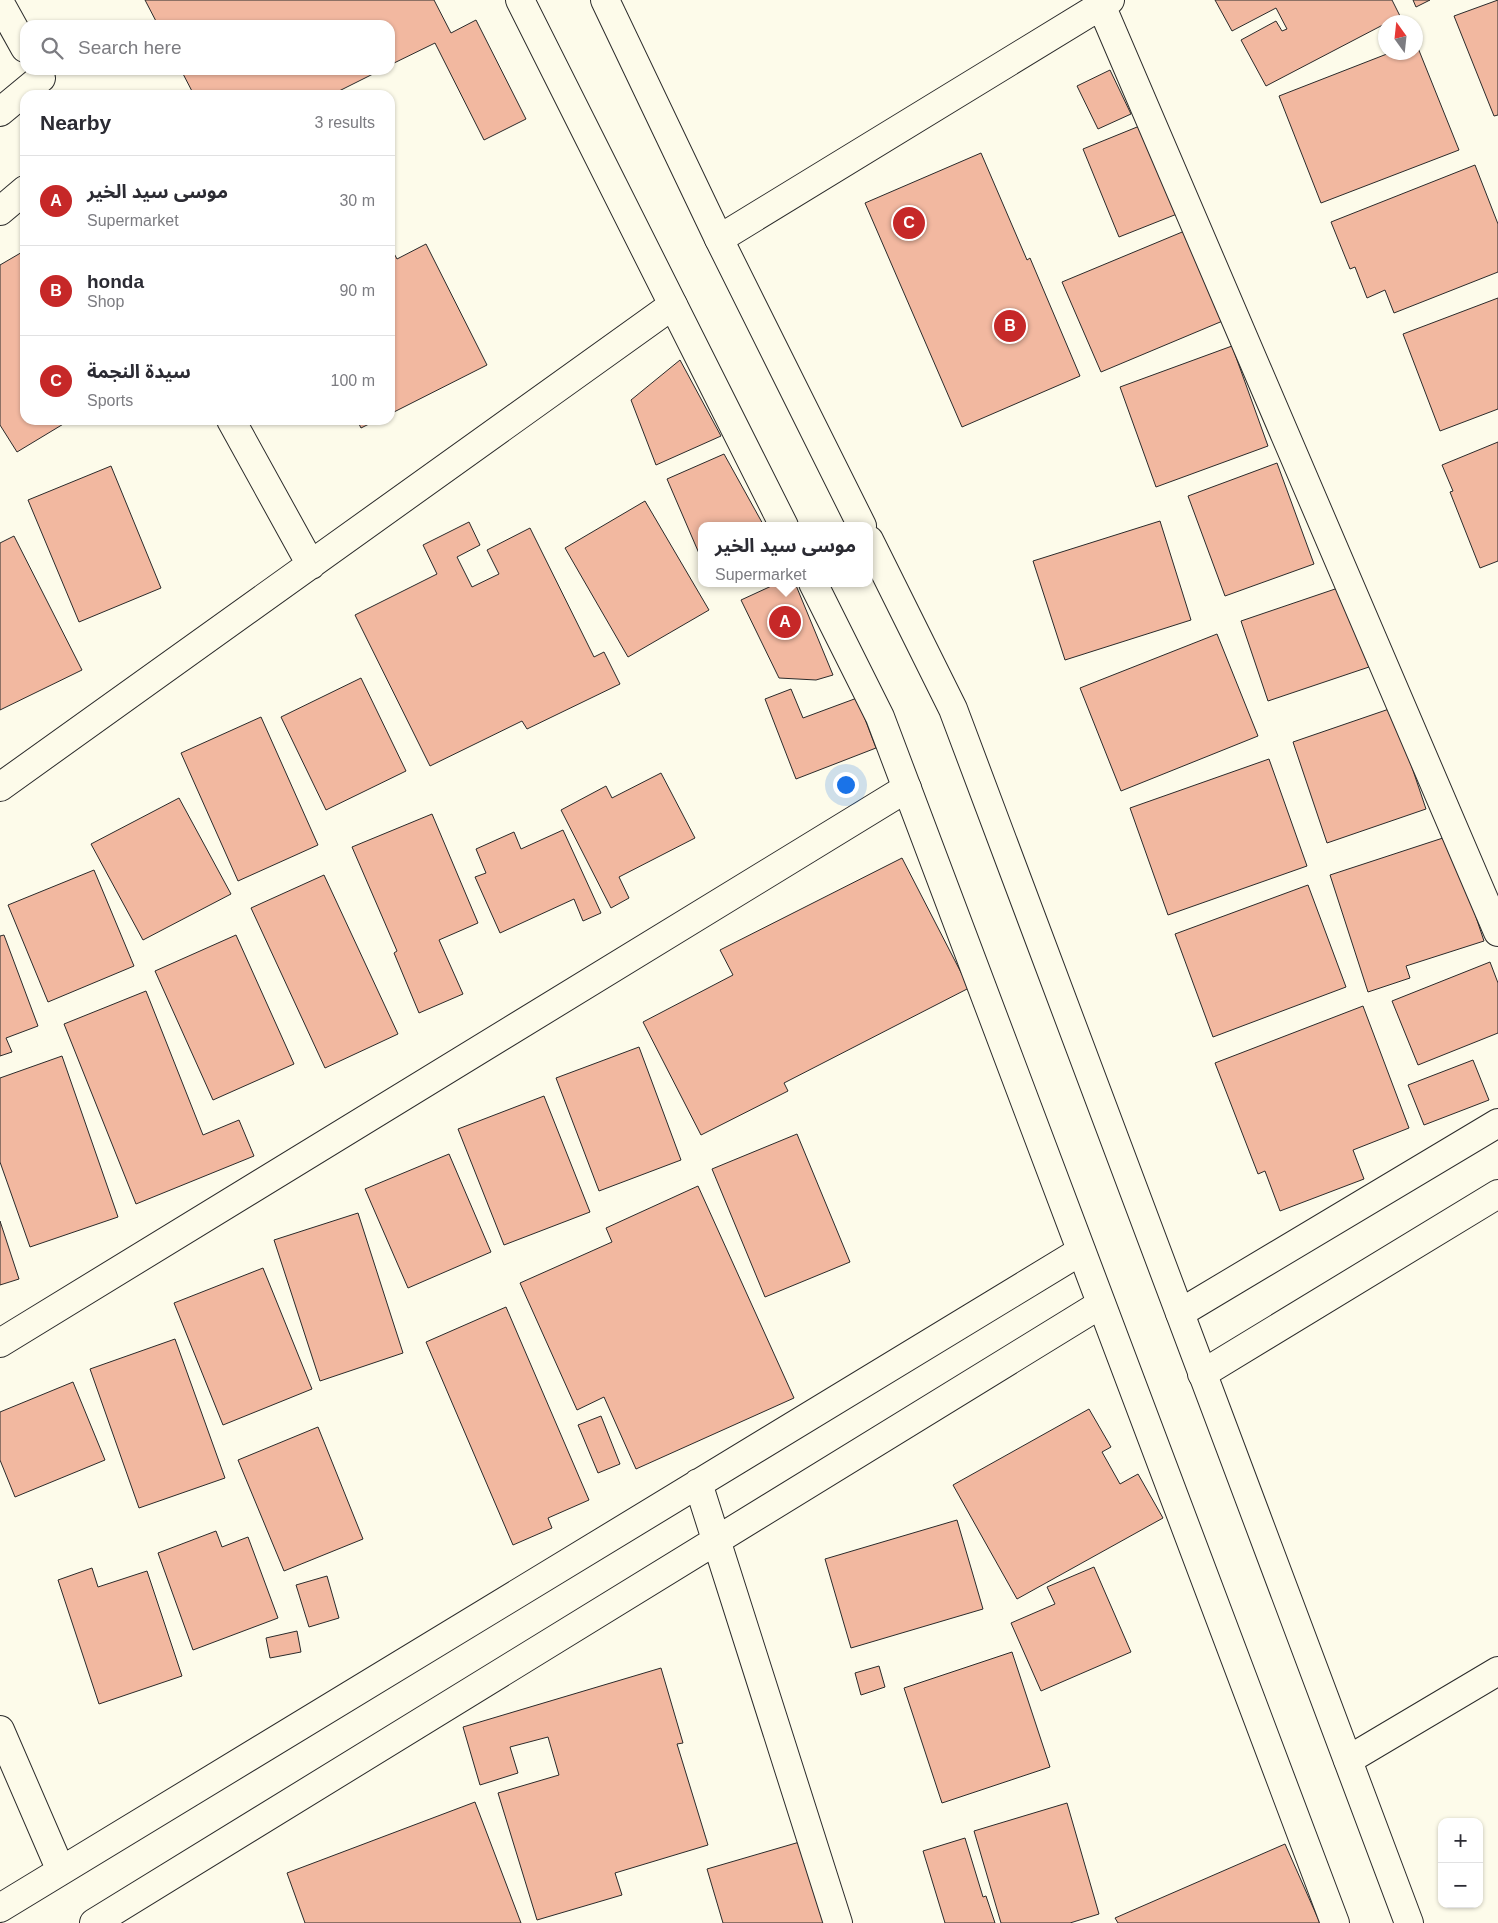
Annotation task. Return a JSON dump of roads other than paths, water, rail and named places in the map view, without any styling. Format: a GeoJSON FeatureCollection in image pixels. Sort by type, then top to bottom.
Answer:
{"type":"FeatureCollection","features":[{"type":"Feature","properties":{"kind":"street"},"geometry":{"type":"LineString","coordinates":[[520,0],[782,522]]}},
{"type":"Feature","properties":{"kind":"street"},"geometry":{"type":"LineString","coordinates":[[605,0],[719,239],[860,522]]}},
{"type":"Feature","properties":{"kind":"street"},"geometry":{"type":"LineString","coordinates":[[0,3],[20,39]]}},
{"type":"Feature","properties":{"kind":"street"},"geometry":{"type":"LineString","coordinates":[[719,239],[1106,3],[1498,932]]}},
{"type":"Feature","properties":{"kind":"street"},"geometry":{"type":"LineString","coordinates":[[31,90],[43,81]]}},
{"type":"Feature","properties":{"kind":"street"},"geometry":{"type":"LineString","coordinates":[[0,112],[20,98]]}},
{"type":"Feature","properties":{"kind":"street"},"geometry":{"type":"LineString","coordinates":[[0,211],[20,194]]}},
{"type":"Feature","properties":{"kind":"street"},"geometry":{"type":"LineString","coordinates":[[0,788],[673,305]]}},
{"type":"Feature","properties":{"kind":"street"},"geometry":{"type":"LineString","coordinates":[[234,425],[311,565]]}},
{"type":"Feature","properties":{"kind":"street"},"geometry":{"type":"LineString","coordinates":[[873,548],[953,709],[1409,1923]]}},
{"type":"Feature","properties":{"kind":"street"},"geometry":{"type":"LineString","coordinates":[[815,587],[880,718],[1334,1923]]}},
{"type":"Feature","properties":{"kind":"street"},"geometry":{"type":"LineString","coordinates":[[0,1343],[907,788]]}},
{"type":"Feature","properties":{"kind":"street"},"geometry":{"type":"LineString","coordinates":[[1180,1313],[1498,1123]]}},
{"type":"Feature","properties":{"kind":"street"},"geometry":{"type":"LineString","coordinates":[[1202,1374],[1498,1194]]}},
{"type":"Feature","properties":{"kind":"street"},"geometry":{"type":"LineString","coordinates":[[0,1908],[1081,1251]]}},
{"type":"Feature","properties":{"kind":"street"},"geometry":{"type":"LineString","coordinates":[[94,1923],[1101,1304]]}},
{"type":"Feature","properties":{"kind":"street"},"geometry":{"type":"LineString","coordinates":[[698,1483],[838,1923]]}},
{"type":"Feature","properties":{"kind":"street"},"geometry":{"type":"LineString","coordinates":[[1348,1760],[1498,1671]]}},
{"type":"Feature","properties":{"kind":"street"},"geometry":{"type":"LineString","coordinates":[[0,1730],[61,1871]]}},
{"type":"Feature","properties":{"kind":"place","name":"سيدة النجمة"},"geometry":{"type":"Point","coordinates":[909,223]}},
{"type":"Feature","properties":{"kind":"place","name":"honda"},"geometry":{"type":"Point","coordinates":[1010,326]}},
{"type":"Feature","properties":{"kind":"place","name":"موسى سيد الخير"},"geometry":{"type":"Point","coordinates":[785,622]}}]}
